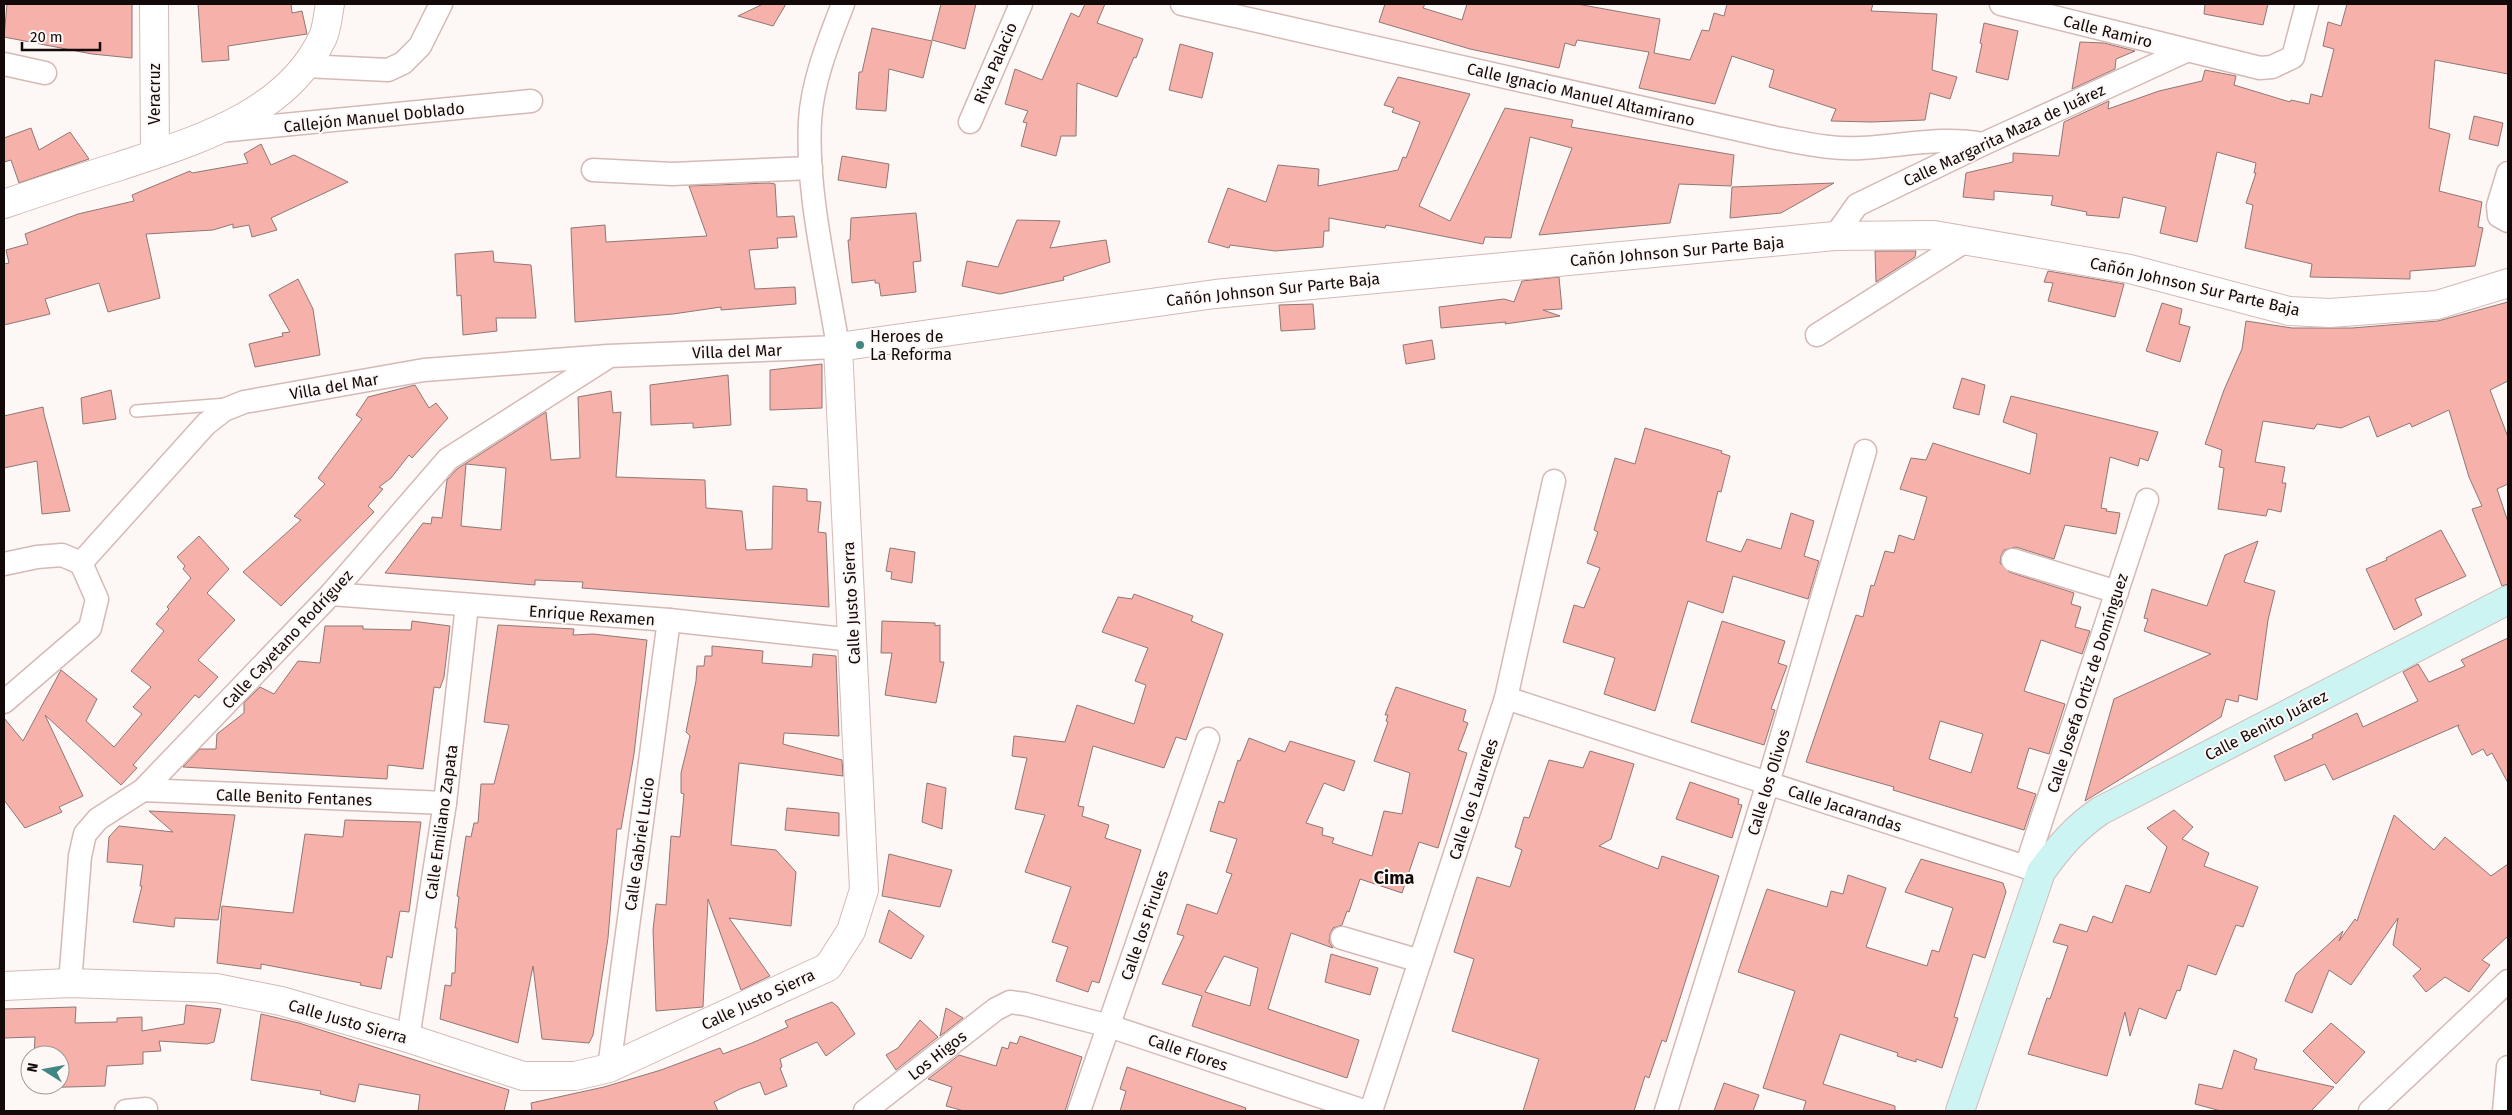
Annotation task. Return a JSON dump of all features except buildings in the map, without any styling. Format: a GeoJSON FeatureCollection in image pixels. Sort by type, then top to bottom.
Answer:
{"type":"FeatureCollection","features":[{"type":"Feature","properties":{"kind":"main road","name":"Calle Benito Juárez"},"geometry":{"type":"LineString","coordinates":[[2034,869],[2078,826],[2100,811],[2508,600]]}},
{"type":"Feature","properties":{"kind":"main road","name":"Calle Josefa Ortiz de Domínguez"},"geometry":{"type":"LineString","coordinates":[[1960,1111],[2034,869]]}},
{"type":"Feature","properties":{"kind":"street","name":"Veracruz"},"geometry":{"type":"LineString","coordinates":[[154,4],[155,154]]}},
{"type":"Feature","properties":{"kind":"street"},"geometry":{"type":"LineString","coordinates":[[4,204],[216,132],[254,110],[282,90],[305,66],[323,36],[330,4]]}},
{"type":"Feature","properties":{"kind":"street"},"geometry":{"type":"LineString","coordinates":[[305,66],[388,70],[403,63],[420,46],[441,4]]}},
{"type":"Feature","properties":{"kind":"street"},"geometry":{"type":"LineString","coordinates":[[593,170],[672,174],[811,175],[810,120],[823,56],[842,4]]}},
{"type":"Feature","properties":{"kind":"street","name":"Riva Palacio"},"geometry":{"type":"LineString","coordinates":[[970,122],[1021,4]]}},
{"type":"Feature","properties":{"kind":"street","name":"Calle Ignacio Manuel Altamirano"},"geometry":{"type":"LineString","coordinates":[[1182,4],[1264,12],[1785,140],[1859,148],[1940,140],[1984,144]]}},
{"type":"Feature","properties":{"kind":"street","name":"Calle Ramiro"},"geometry":{"type":"LineString","coordinates":[[2001,4],[2260,68],[2283,63],[2293,56],[2307,4]]}},
{"type":"Feature","properties":{"kind":"street","name":"Calle Margarita Maza de Juárez"},"geometry":{"type":"LineString","coordinates":[[1836,236],[1857,205],[2186,51]]}},
{"type":"Feature","properties":{"kind":"street"},"geometry":{"type":"LineString","coordinates":[[4,64],[45,73]]}},
{"type":"Feature","properties":{"kind":"street","name":"Callejón Manuel Doblado"},"geometry":{"type":"LineString","coordinates":[[216,132],[531,101]]}},
{"type":"Feature","properties":{"kind":"street"},"geometry":{"type":"LineString","coordinates":[[2508,172],[2498,206],[2499,216],[2508,221]]}},
{"type":"Feature","properties":{"kind":"street","name":"Calle Justo Sierra"},"geometry":{"type":"LineString","coordinates":[[4,986],[70,983],[225,989],[266,997],[408,1038],[523,1076],[575,1076],[609,1068],[828,967],[851,931],[864,890],[838,347],[811,175]]}},
{"type":"Feature","properties":{"kind":"street","name":"Cañón Johnson Sur Parte Baja"},"geometry":{"type":"LineString","coordinates":[[838,347],[1215,294],[1836,236],[1934,235],[1967,240],[2130,269],[2289,311],[2330,313],[2437,304],[2508,283]]}},
{"type":"Feature","properties":{"kind":"street"},"geometry":{"type":"LineString","coordinates":[[1817,335],[1967,240]]}},
{"type":"Feature","properties":{"kind":"street","name":"Villa del Mar"},"geometry":{"type":"LineString","coordinates":[[81,563],[206,424],[224,410],[244,402],[424,370],[608,356],[838,347]]}},
{"type":"Feature","properties":{"kind":"street","name":"Calle Cayetano Rodríguez"},"geometry":{"type":"LineString","coordinates":[[70,983],[80,856],[86,834],[98,819],[143,790],[330,594],[448,459],[608,356]]}},
{"type":"Feature","properties":{"kind":"street","name":"Calle los Olivos"},"geometry":{"type":"LineString","coordinates":[[1666,1111],[1768,783],[1866,451]]}},
{"type":"Feature","properties":{"kind":"street","name":"Calle los Laureles"},"geometry":{"type":"LineString","coordinates":[[1371,1111],[1506,698],[1554,481]]}},
{"type":"Feature","properties":{"kind":"street","name":"Calle Josefa Ortiz de Domínguez"},"geometry":{"type":"LineString","coordinates":[[2034,869],[2117,592],[2147,500]]}},
{"type":"Feature","properties":{"kind":"street"},"geometry":{"type":"LineString","coordinates":[[4,564],[37,557],[62,555],[81,563],[97,599],[90,628],[4,702]]}},
{"type":"Feature","properties":{"kind":"street"},"geometry":{"type":"LineString","coordinates":[[2013,560],[2117,592]]}},
{"type":"Feature","properties":{"kind":"street","name":"Enrique Rexamen"},"geometry":{"type":"LineString","coordinates":[[330,594],[669,620],[853,640]]}},
{"type":"Feature","properties":{"kind":"street","name":"Calle Emiliano Zapata"},"geometry":{"type":"LineString","coordinates":[[408,1038],[445,803],[468,606]]}},
{"type":"Feature","properties":{"kind":"street","name":"Calle Gabriel Lucio"},"geometry":{"type":"LineString","coordinates":[[609,1068],[669,620]]}},
{"type":"Feature","properties":{"kind":"street","name":"Calle Jacarandas"},"geometry":{"type":"LineString","coordinates":[[1506,698],[2034,869]]}},
{"type":"Feature","properties":{"kind":"street","name":"Calle los Pirules"},"geometry":{"type":"LineString","coordinates":[[1079,1111],[1208,739]]}},
{"type":"Feature","properties":{"kind":"street","name":"Calle Benito Fentanes"},"geometry":{"type":"LineString","coordinates":[[143,790],[445,803]]}},
{"type":"Feature","properties":{"kind":"street"},"geometry":{"type":"LineString","coordinates":[[1342,938],[1420,961]]}},
{"type":"Feature","properties":{"kind":"street"},"geometry":{"type":"LineString","coordinates":[[2370,1111],[2508,981]]}},
{"type":"Feature","properties":{"kind":"street","name":"Calle Flores"},"geometry":{"type":"LineString","coordinates":[[1010,1002],[1025,1004],[1109,1026],[1364,1111]]}},
{"type":"Feature","properties":{"kind":"street","name":"Los Higos"},"geometry":{"type":"LineString","coordinates":[[865,1111],[996,1009],[1010,1002]]}},
{"type":"Feature","properties":{"kind":"street"},"geometry":{"type":"LineString","coordinates":[[2504,1111],[2508,1067]]}},
{"type":"Feature","properties":{"kind":"lane"},"geometry":{"type":"LineString","coordinates":[[136,411],[244,402]]}},
{"type":"Feature","properties":{"kind":"place","name":"Heroes de La Reforma"},"geometry":{"type":"Point","coordinates":[860,345]}},
{"type":"Feature","properties":{"kind":"district","name":"Cima"},"geometry":{"type":"Point","coordinates":[1394,878]}}]}
